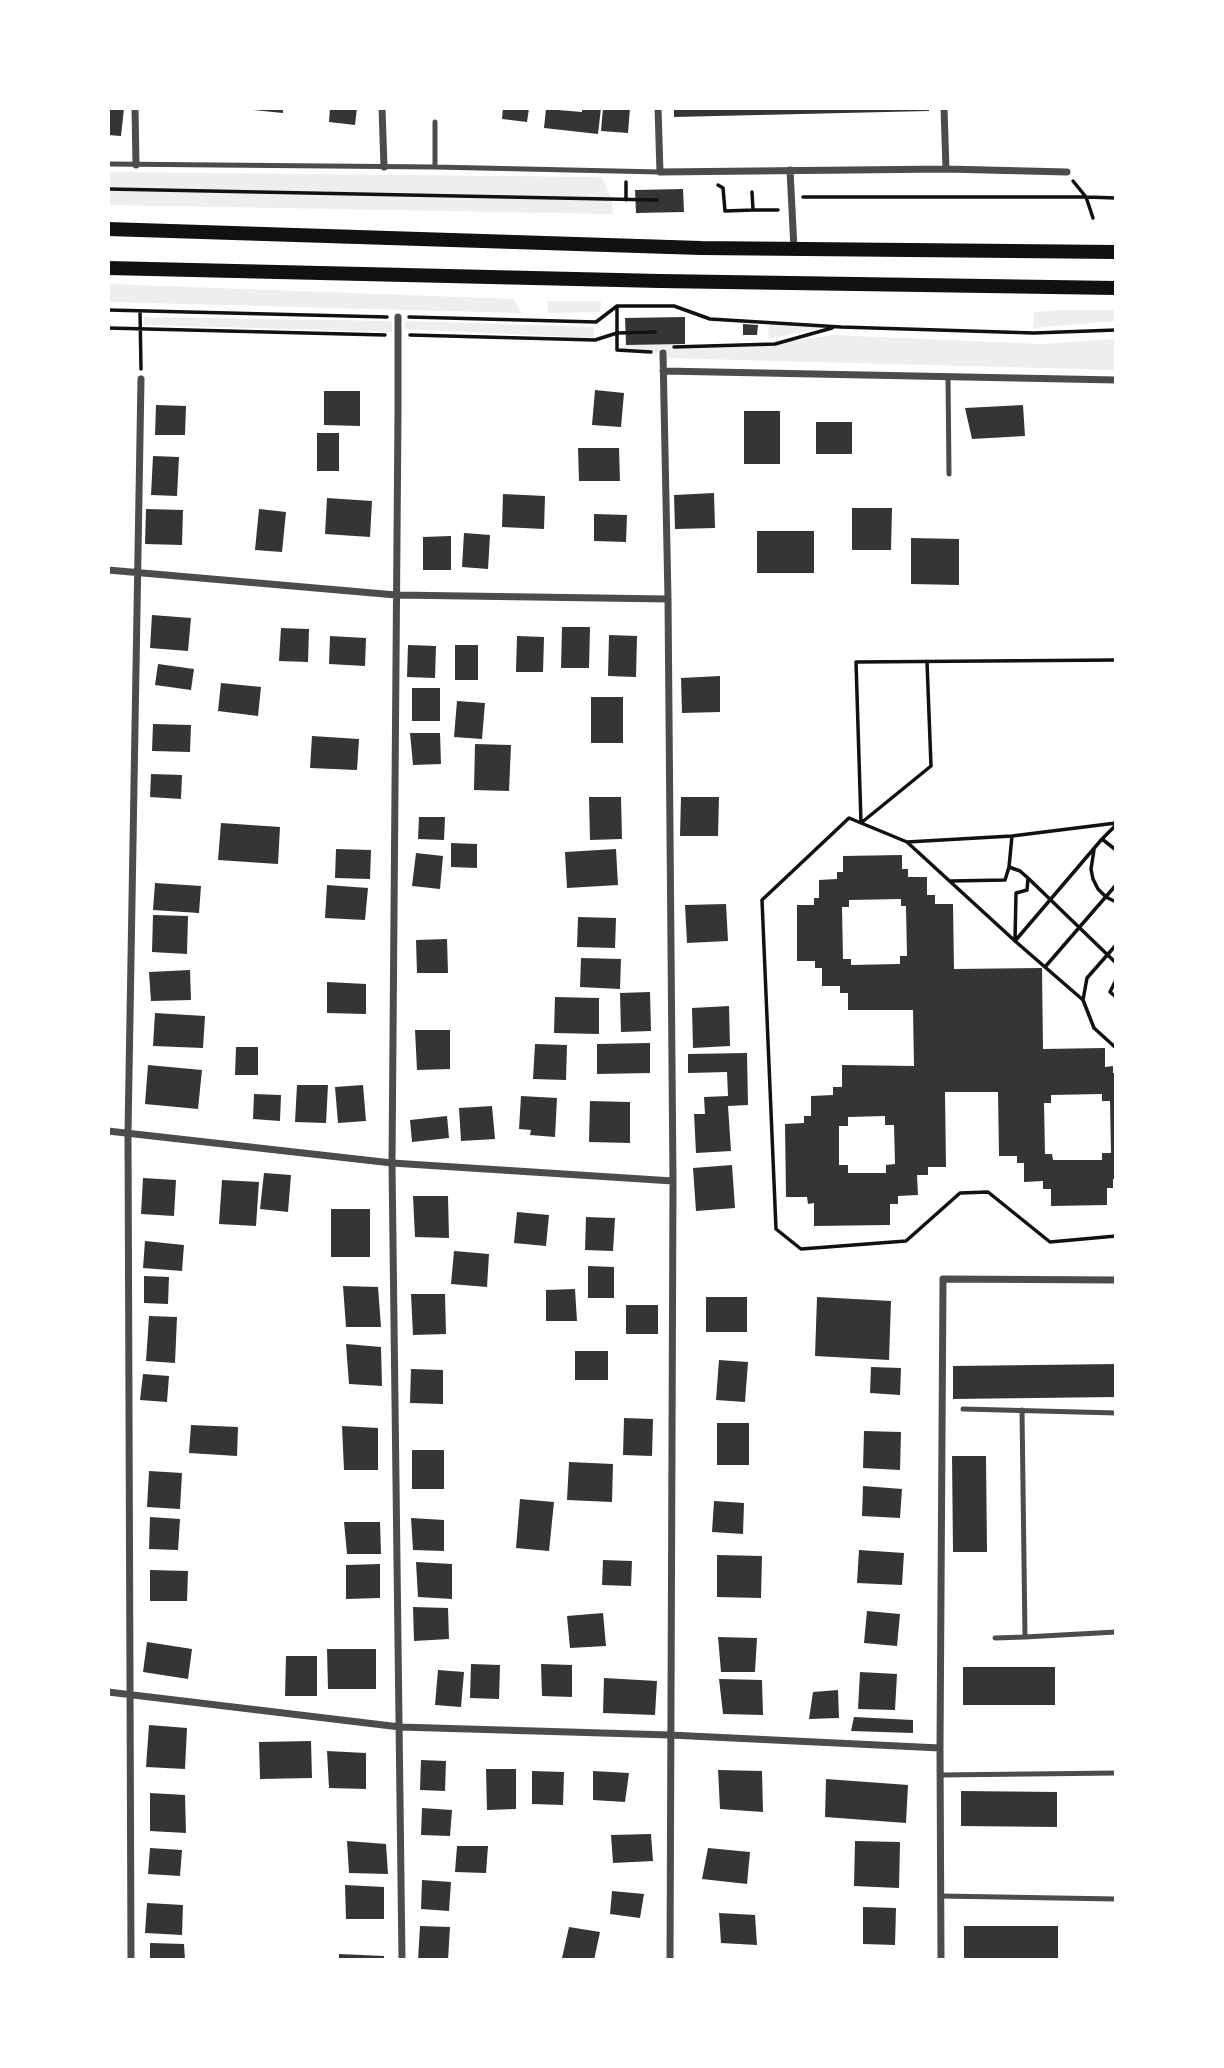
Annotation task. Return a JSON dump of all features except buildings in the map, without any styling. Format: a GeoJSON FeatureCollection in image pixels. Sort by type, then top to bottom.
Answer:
{"type":"FeatureCollection","features":[{"type":"Feature","properties":{"kind":"main road"},"geometry":{"type":"LineString","coordinates":[[108,229],[701,248],[1115,252]]}},
{"type":"Feature","properties":{"kind":"main road"},"geometry":{"type":"LineString","coordinates":[[108,268],[1115,288]]}},
{"type":"Feature","properties":{"kind":"street"},"geometry":{"type":"LineString","coordinates":[[135,108],[136,165]]}},
{"type":"Feature","properties":{"kind":"street"},"geometry":{"type":"LineString","coordinates":[[382,108],[384,167]]}},
{"type":"Feature","properties":{"kind":"street"},"geometry":{"type":"LineString","coordinates":[[658,108],[660,172],[946,169],[1067,172]]}},
{"type":"Feature","properties":{"kind":"street"},"geometry":{"type":"LineString","coordinates":[[944,108],[946,169]]}},
{"type":"Feature","properties":{"kind":"street"},"geometry":{"type":"LineString","coordinates":[[790,170],[794,249]]}},
{"type":"Feature","properties":{"kind":"street"},"geometry":{"type":"LineString","coordinates":[[398,317],[392,1163],[402,1959]]}},
{"type":"Feature","properties":{"kind":"street"},"geometry":{"type":"LineString","coordinates":[[663,353],[673,1181],[670,1959]]}},
{"type":"Feature","properties":{"kind":"street"},"geometry":{"type":"LineString","coordinates":[[663,371],[1115,380]]}},
{"type":"Feature","properties":{"kind":"street"},"geometry":{"type":"LineString","coordinates":[[131,1959],[128,1132],[141,379]]}},
{"type":"Feature","properties":{"kind":"street"},"geometry":{"type":"LineString","coordinates":[[108,570],[396,595],[668,599]]}},
{"type":"Feature","properties":{"kind":"street"},"geometry":{"type":"LineString","coordinates":[[108,1131],[392,1163],[673,1181]]}},
{"type":"Feature","properties":{"kind":"street"},"geometry":{"type":"LineString","coordinates":[[941,1959],[943,1279],[1115,1280]]}},
{"type":"Feature","properties":{"kind":"street"},"geometry":{"type":"LineString","coordinates":[[108,1692],[400,1727],[670,1735],[940,1748]]}},
{"type":"Feature","properties":{"kind":"lane"},"geometry":{"type":"LineString","coordinates":[[435,122],[435,167]]}},
{"type":"Feature","properties":{"kind":"lane"},"geometry":{"type":"LineString","coordinates":[[108,164],[660,172]]}},
{"type":"Feature","properties":{"kind":"lane"},"geometry":{"type":"LineString","coordinates":[[948,376],[949,474]]}},
{"type":"Feature","properties":{"kind":"lane"},"geometry":{"type":"LineString","coordinates":[[963,1409],[1115,1413]]}},
{"type":"Feature","properties":{"kind":"lane"},"geometry":{"type":"LineString","coordinates":[[1022,1410],[1025,1637]]}},
{"type":"Feature","properties":{"kind":"lane"},"geometry":{"type":"LineString","coordinates":[[995,1638],[1115,1632]]}},
{"type":"Feature","properties":{"kind":"lane"},"geometry":{"type":"LineString","coordinates":[[940,1775],[1115,1773]]}},
{"type":"Feature","properties":{"kind":"lane"},"geometry":{"type":"LineString","coordinates":[[941,1896],[1115,1899]]}},
{"type":"Feature","properties":{"kind":"path"},"geometry":{"type":"LineString","coordinates":[[626,171],[626,200]]}},
{"type":"Feature","properties":{"kind":"path"},"geometry":{"type":"LineString","coordinates":[[692,172],[723,188],[725,211],[780,210],[780,197],[1115,198]]}},
{"type":"Feature","properties":{"kind":"path"},"geometry":{"type":"LineString","coordinates":[[1067,172],[1086,197],[1093,218]]}},
{"type":"Feature","properties":{"kind":"path"},"geometry":{"type":"LineString","coordinates":[[108,189],[657,200]]}},
{"type":"Feature","properties":{"kind":"path"},"geometry":{"type":"LineString","coordinates":[[752,192],[753,210]]}},
{"type":"Feature","properties":{"kind":"path"},"geometry":{"type":"LineString","coordinates":[[617,306],[617,350],[663,353],[663,347],[775,344],[836,326]]}},
{"type":"Feature","properties":{"kind":"path"},"geometry":{"type":"LineString","coordinates":[[108,310],[596,322],[617,306],[674,306],[710,319],[750,323],[1034,333],[1115,330]]}},
{"type":"Feature","properties":{"kind":"path"},"geometry":{"type":"LineString","coordinates":[[140,311],[141,379]]}},
{"type":"Feature","properties":{"kind":"path"},"geometry":{"type":"LineString","coordinates":[[108,328],[595,340],[617,333],[655,332]]}},
{"type":"Feature","properties":{"kind":"path"},"geometry":{"type":"LineString","coordinates":[[861,823],[856,662],[1115,660]]}},
{"type":"Feature","properties":{"kind":"path"},"geometry":{"type":"LineString","coordinates":[[861,823],[931,766],[927,661]]}},
{"type":"Feature","properties":{"kind":"path"},"geometry":{"type":"LineString","coordinates":[[1115,1048],[1094,1028],[1083,1000],[907,842],[849,818],[762,900],[776,1230],[801,1249],[906,1241],[960,1193],[988,1192],[1049,1242],[1115,1236]]}},
{"type":"Feature","properties":{"kind":"path"},"geometry":{"type":"LineString","coordinates":[[907,842],[1115,826]]}},
{"type":"Feature","properties":{"kind":"path"},"geometry":{"type":"LineString","coordinates":[[1015,941],[1115,826]]}},
{"type":"Feature","properties":{"kind":"path"},"geometry":{"type":"LineString","coordinates":[[949,881],[1005,880],[1012,836]]}},
{"type":"Feature","properties":{"kind":"path"},"geometry":{"type":"LineString","coordinates":[[1102,839],[1115,850]]}},
{"type":"Feature","properties":{"kind":"path"},"geometry":{"type":"LineString","coordinates":[[1102,839],[1095,848],[1091,869],[1098,889],[1115,902]]}},
{"type":"Feature","properties":{"kind":"path"},"geometry":{"type":"LineString","coordinates":[[1009,867],[1028,878],[1115,963]]}},
{"type":"Feature","properties":{"kind":"path"},"geometry":{"type":"LineString","coordinates":[[1015,941],[1016,893],[1027,890],[1028,878]]}},
{"type":"Feature","properties":{"kind":"path"},"geometry":{"type":"LineString","coordinates":[[1045,967],[1115,885]]}},
{"type":"Feature","properties":{"kind":"path"},"geometry":{"type":"LineString","coordinates":[[1083,1000],[1087,978],[1115,945]]}},
{"type":"Feature","properties":{"kind":"path"},"geometry":{"type":"LineString","coordinates":[[1115,980],[1110,992],[1115,998]]}},
{"type":"Feature","properties":{"kind":"shaded area"},"geometry":{"type":"Polygon","coordinates":[[[109,172],[602,177],[612,200],[613,214],[109,205],[109,172]]]}},
{"type":"Feature","properties":{"kind":"shaded area"},"geometry":{"type":"Polygon","coordinates":[[[109,284],[514,299],[521,313],[109,302],[109,284]]]}},
{"type":"Feature","properties":{"kind":"shaded area"},"geometry":{"type":"Polygon","coordinates":[[[547,301],[601,301],[600,312],[548,313],[547,301]]]}},
{"type":"Feature","properties":{"kind":"shaded area"},"geometry":{"type":"Polygon","coordinates":[[[1115,310],[1115,321],[1033,328],[1034,312],[1115,310]]]}},
{"type":"Feature","properties":{"kind":"shaded area"},"geometry":{"type":"Polygon","coordinates":[[[144,317],[392,321],[392,332],[144,325],[144,317]]]}},
{"type":"Feature","properties":{"kind":"shaded area"},"geometry":{"type":"Polygon","coordinates":[[[405,321],[594,327],[594,338],[405,329],[405,321]]]}},
{"type":"Feature","properties":{"kind":"shaded area"},"geometry":{"type":"Polygon","coordinates":[[[769,322],[831,326],[768,339],[769,322]]]}},
{"type":"Feature","properties":{"kind":"shaded area"},"geometry":{"type":"Polygon","coordinates":[[[832,335],[1041,344],[1115,339],[1116,370],[663,358],[663,353],[617,350],[626,345],[775,344],[832,335]]]}}]}
